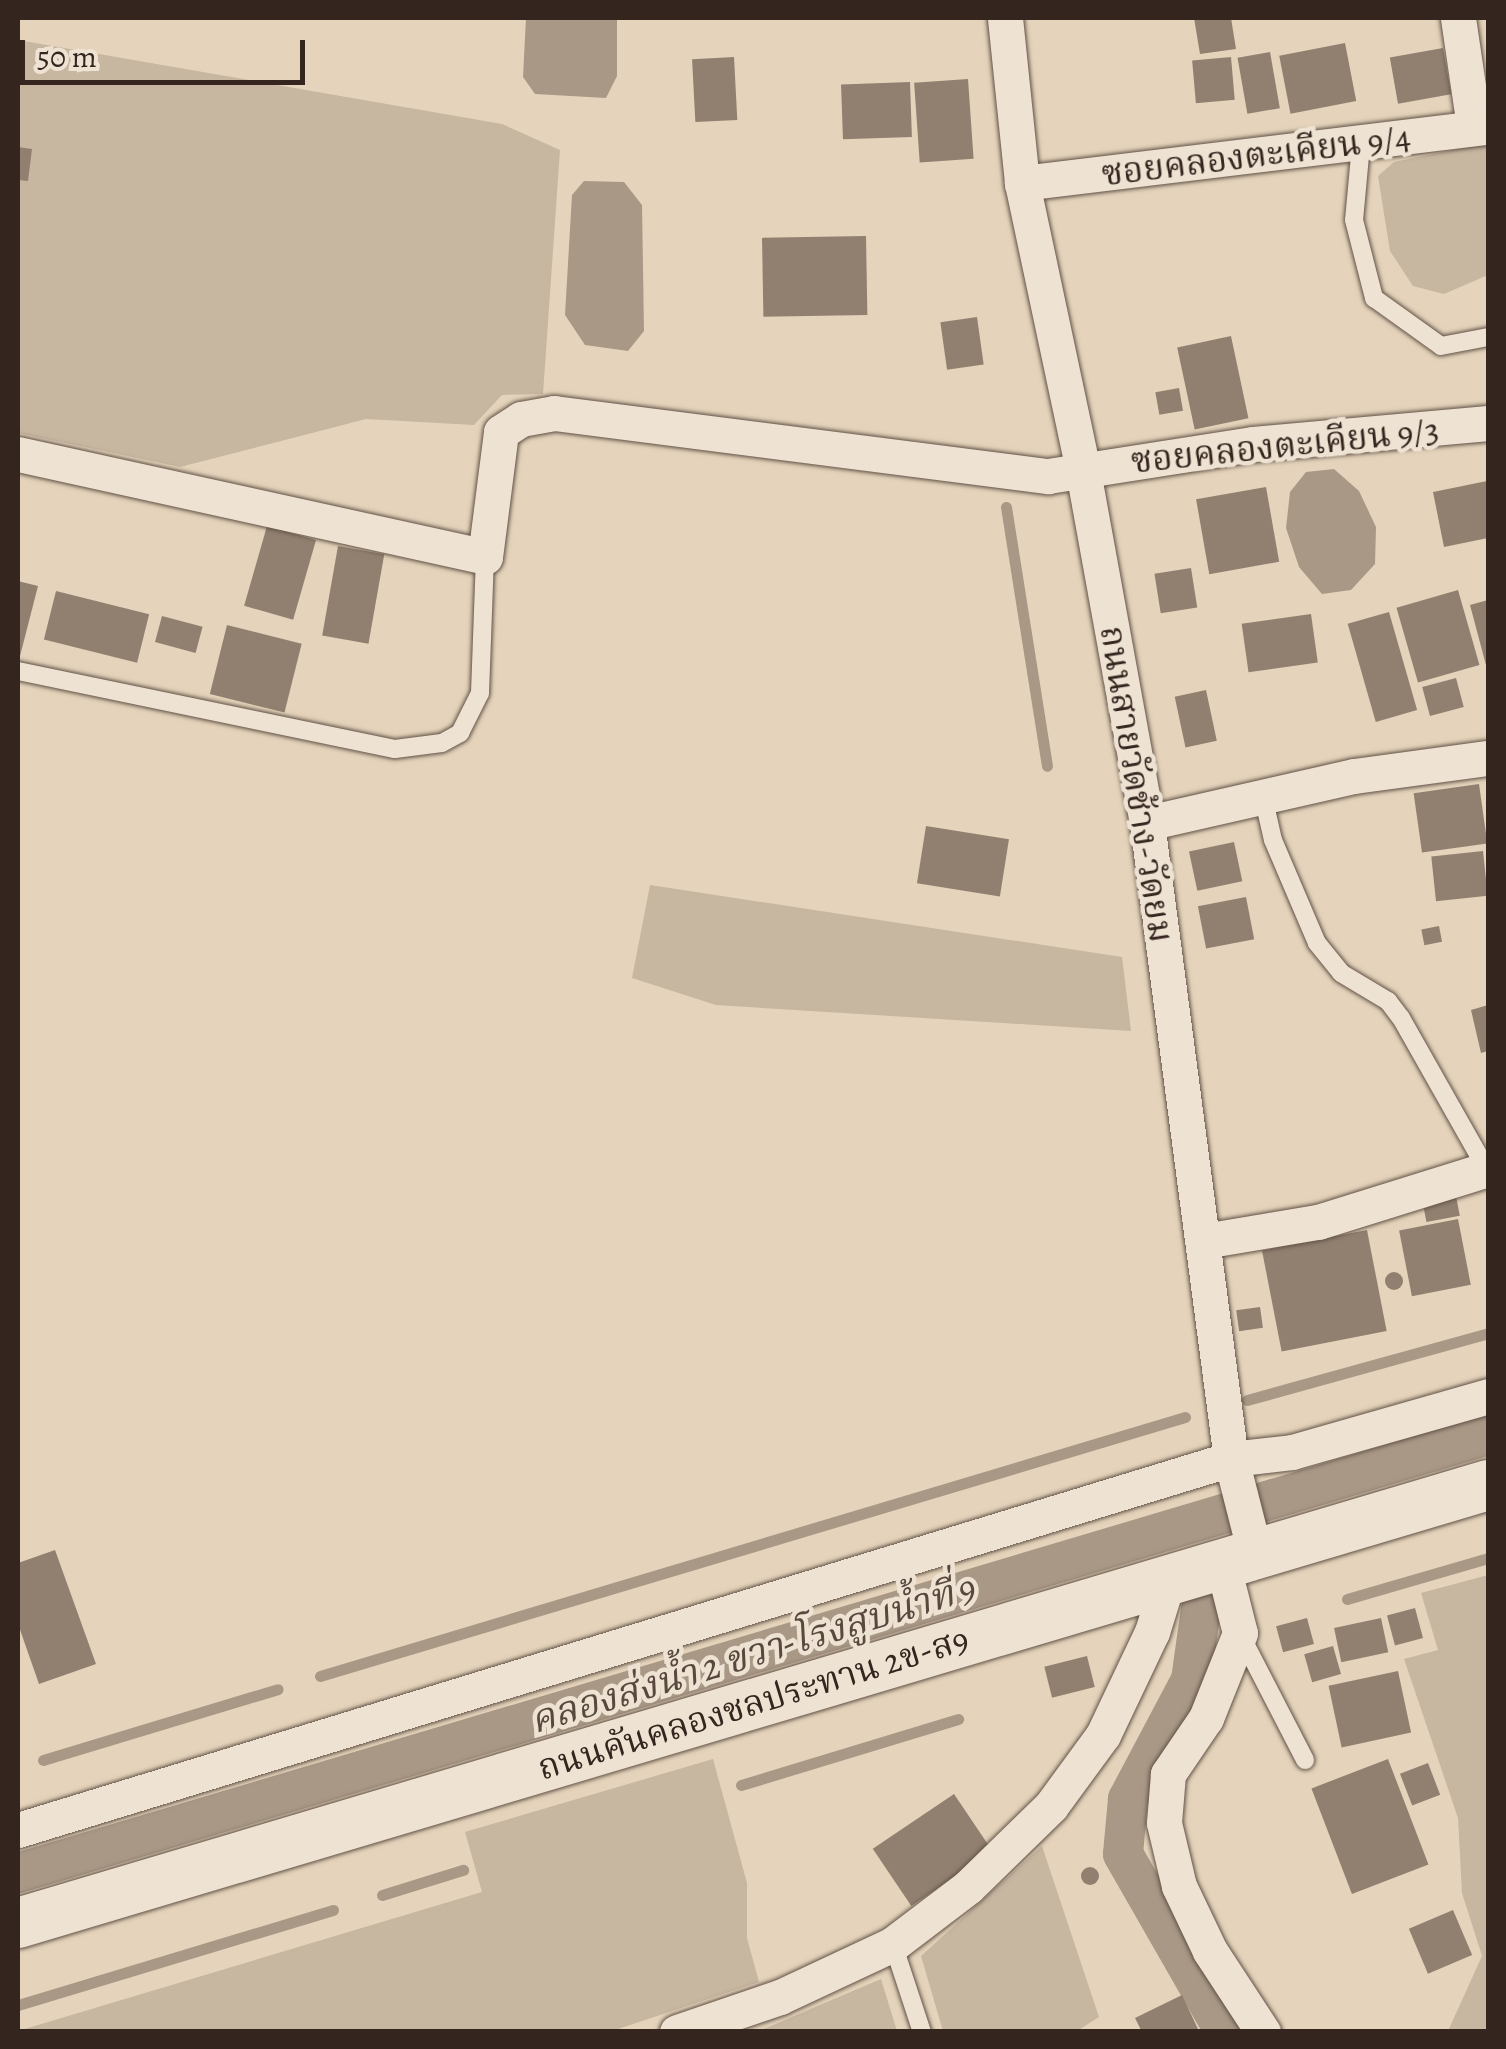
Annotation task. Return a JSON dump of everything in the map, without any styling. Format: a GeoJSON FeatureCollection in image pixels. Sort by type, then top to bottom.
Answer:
{"type":"FeatureCollection","features":[{"type":"Feature","properties":{"kind":"street","name":"ถนนสายวัดช้าง-วัดยม"},"geometry":{"type":"LineString","coordinates":[[1005,18],[1022,183],[1083,471],[1147,822],[1234,1470],[1243,1550],[1240,1634]]}},
{"type":"Feature","properties":{"kind":"street"},"geometry":{"type":"LineString","coordinates":[[1458,18],[1481,127]]}},
{"type":"Feature","properties":{"kind":"street","name":"ซอยคลองตะเคียน 9/4"},"geometry":{"type":"LineString","coordinates":[[1022,183],[1361,145],[1481,127]]}},
{"type":"Feature","properties":{"kind":"street","name":"ซอยคลองตะเคียน 9/3"},"geometry":{"type":"LineString","coordinates":[[485,558],[502,432],[521,419],[554,413],[1048,476],[1253,444],[1488,422]]}},
{"type":"Feature","properties":{"kind":"street"},"geometry":{"type":"LineString","coordinates":[[18,454],[485,558]]}},
{"type":"Feature","properties":{"kind":"street"},"geometry":{"type":"LineString","coordinates":[[1147,822],[1354,776],[1488,758]]}},
{"type":"Feature","properties":{"kind":"street"},"geometry":{"type":"LineString","coordinates":[[1204,1241],[1318,1222],[1488,1170]]}},
{"type":"Feature","properties":{"kind":"street"},"geometry":{"type":"LineString","coordinates":[[18,1830],[1488,1396]]}},
{"type":"Feature","properties":{"kind":"street","name":"ถนนคันคลองชลประทาน 2ข-ส9"},"geometry":{"type":"LineString","coordinates":[[18,1924],[1169,1578],[1243,1550],[1488,1485]]}},
{"type":"Feature","properties":{"kind":"street"},"geometry":{"type":"LineString","coordinates":[[677,2032],[780,1997],[892,1944],[968,1887],[1051,1806],[1103,1735],[1152,1632],[1169,1578]]}},
{"type":"Feature","properties":{"kind":"street"},"geometry":{"type":"LineString","coordinates":[[1240,1634],[1206,1718],[1168,1774],[1164,1823],[1179,1886],[1210,1951],[1263,2032]]}},
{"type":"Feature","properties":{"kind":"lane"},"geometry":{"type":"LineString","coordinates":[[1361,145],[1354,220],[1374,298],[1441,346],[1488,338]]}},
{"type":"Feature","properties":{"kind":"lane"},"geometry":{"type":"LineString","coordinates":[[18,671],[127,698],[395,750],[442,744],[460,733],[480,693],[485,558]]}},
{"type":"Feature","properties":{"kind":"lane"},"geometry":{"type":"LineString","coordinates":[[1263,796],[1273,840],[1316,943],[1342,973],[1388,1001],[1401,1018],[1488,1170]]}},
{"type":"Feature","properties":{"kind":"lane"},"geometry":{"type":"LineString","coordinates":[[1240,1634],[1304,1760]]}},
{"type":"Feature","properties":{"kind":"lane"},"geometry":{"type":"LineString","coordinates":[[892,1944],[922,2032]]}},
{"type":"Feature","properties":{"kind":"shaded area"},"geometry":{"type":"Polygon","coordinates":[[[526,18],[617,18],[617,76],[606,98],[535,94],[523,77],[526,18]]]}},
{"type":"Feature","properties":{"kind":"shaded area"},"geometry":{"type":"Polygon","coordinates":[[[18,40],[502,124],[560,150],[543,394],[502,395],[474,425],[366,419],[180,467],[18,433],[18,40]]]}},
{"type":"Feature","properties":{"kind":"shaded area"},"geometry":{"type":"Polygon","coordinates":[[[1488,143],[1488,275],[1444,294],[1413,286],[1390,251],[1378,176],[1394,162],[1488,143]]]}},
{"type":"Feature","properties":{"kind":"shaded area"},"geometry":{"type":"Polygon","coordinates":[[[584,181],[624,182],[642,205],[644,331],[628,351],[585,345],[565,315],[572,195],[584,181]]]}},
{"type":"Feature","properties":{"kind":"shaded area"},"geometry":{"type":"Polygon","coordinates":[[[1334,469],[1359,491],[1376,527],[1375,564],[1351,590],[1322,594],[1299,567],[1286,528],[1290,492],[1306,472],[1334,469]]]}},
{"type":"Feature","properties":{"kind":"shaded area"},"geometry":{"type":"Polygon","coordinates":[[[650,885],[1122,957],[1131,1031],[716,1005],[632,978],[650,885]]]}},
{"type":"Feature","properties":{"kind":"shaded area"},"geometry":{"type":"Polygon","coordinates":[[[1488,1575],[1488,2031],[1448,2031],[1482,1956],[1462,1893],[1458,1818],[1404,1659],[1438,1650],[1421,1593],[1488,1575]]]}},
{"type":"Feature","properties":{"kind":"shaded area"},"geometry":{"type":"Polygon","coordinates":[[[713,1759],[747,1883],[747,1938],[759,1982],[612,2031],[18,2031],[482,1892],[465,1832],[713,1759]]]}},
{"type":"Feature","properties":{"kind":"shaded area"},"geometry":{"type":"Polygon","coordinates":[[[1042,1846],[1099,2017],[1077,2031],[943,2031],[921,1956],[1042,1846]]]}},
{"type":"Feature","properties":{"kind":"shaded area"},"geometry":{"type":"Polygon","coordinates":[[[881,1979],[897,2031],[757,2031],[766,2028],[881,1979]]]}},
{"type":"Feature","properties":{"kind":"building"},"geometry":{"type":"Polygon","coordinates":[[[1194,18],[1231,18],[1236,49],[1200,54],[1194,18]]]}},
{"type":"Feature","properties":{"kind":"building"},"geometry":{"type":"Polygon","coordinates":[[[1345,43],[1356,101],[1290,114],[1279,56],[1345,43]]]}},
{"type":"Feature","properties":{"kind":"building"},"geometry":{"type":"Polygon","coordinates":[[[1443,48],[1451,94],[1398,104],[1390,57],[1443,48]]]}},
{"type":"Feature","properties":{"kind":"building"},"geometry":{"type":"Polygon","coordinates":[[[1270,52],[1280,108],[1247,114],[1238,58],[1270,52]]]}},
{"type":"Feature","properties":{"kind":"building"},"geometry":{"type":"Polygon","coordinates":[[[734,57],[737,120],[695,122],[692,59],[734,57]]]}},
{"type":"Feature","properties":{"kind":"building"},"geometry":{"type":"Polygon","coordinates":[[[1231,57],[1235,100],[1196,103],[1192,60],[1231,57]]]}},
{"type":"Feature","properties":{"kind":"building"},"geometry":{"type":"Polygon","coordinates":[[[968,79],[974,159],[920,163],[914,83],[968,79]]]}},
{"type":"Feature","properties":{"kind":"building"},"geometry":{"type":"Polygon","coordinates":[[[910,82],[912,137],[843,139],[841,84],[910,82]]]}},
{"type":"Feature","properties":{"kind":"building"},"geometry":{"type":"Polygon","coordinates":[[[18,147],[32,149],[28,181],[18,180],[18,147]]]}},
{"type":"Feature","properties":{"kind":"building"},"geometry":{"type":"Polygon","coordinates":[[[866,236],[867,315],[763,317],[762,238],[866,236]]]}},
{"type":"Feature","properties":{"kind":"building"},"geometry":{"type":"Polygon","coordinates":[[[977,317],[984,365],[947,370],[940,322],[977,317]]]}},
{"type":"Feature","properties":{"kind":"building"},"geometry":{"type":"Polygon","coordinates":[[[1231,336],[1248,418],[1195,430],[1177,347],[1231,336]]]}},
{"type":"Feature","properties":{"kind":"building"},"geometry":{"type":"Polygon","coordinates":[[[1179,388],[1183,411],[1159,415],[1155,392],[1179,388]]]}},
{"type":"Feature","properties":{"kind":"building"},"geometry":{"type":"Polygon","coordinates":[[[1487,481],[1488,538],[1444,547],[1433,492],[1487,481]]]}},
{"type":"Feature","properties":{"kind":"building"},"geometry":{"type":"Polygon","coordinates":[[[1266,487],[1279,562],[1209,574],[1196,499],[1266,487]]]}},
{"type":"Feature","properties":{"kind":"building"},"geometry":{"type":"Polygon","coordinates":[[[267,526],[316,540],[293,620],[244,606],[267,526]]]}},
{"type":"Feature","properties":{"kind":"building"},"geometry":{"type":"Polygon","coordinates":[[[338,546],[384,554],[368,644],[322,636],[338,546]]]}},
{"type":"Feature","properties":{"kind":"building"},"geometry":{"type":"Polygon","coordinates":[[[1191,568],[1197,608],[1161,613],[1154,574],[1191,568]]]}},
{"type":"Feature","properties":{"kind":"building"},"geometry":{"type":"Polygon","coordinates":[[[18,581],[38,586],[19,660],[18,660],[18,581]]]}},
{"type":"Feature","properties":{"kind":"building"},"geometry":{"type":"Polygon","coordinates":[[[1458,590],[1479,665],[1418,683],[1396,608],[1458,590]]]}},
{"type":"Feature","properties":{"kind":"building"},"geometry":{"type":"Polygon","coordinates":[[[56,591],[149,614],[137,663],[44,640],[56,591]]]}},
{"type":"Feature","properties":{"kind":"building"},"geometry":{"type":"Polygon","coordinates":[[[1488,600],[1488,669],[1487,669],[1470,605],[1488,600]]]}},
{"type":"Feature","properties":{"kind":"building"},"geometry":{"type":"Polygon","coordinates":[[[1389,612],[1417,710],[1376,722],[1348,624],[1389,612]]]}},
{"type":"Feature","properties":{"kind":"building"},"geometry":{"type":"Polygon","coordinates":[[[1311,614],[1318,663],[1249,672],[1242,624],[1311,614]]]}},
{"type":"Feature","properties":{"kind":"building"},"geometry":{"type":"Polygon","coordinates":[[[162,616],[203,627],[196,653],[155,642],[162,616]]]}},
{"type":"Feature","properties":{"kind":"building"},"geometry":{"type":"Polygon","coordinates":[[[227,625],[302,644],[285,713],[210,694],[227,625]]]}},
{"type":"Feature","properties":{"kind":"building"},"geometry":{"type":"Polygon","coordinates":[[[1456,678],[1464,707],[1430,716],[1422,687],[1456,678]]]}},
{"type":"Feature","properties":{"kind":"building"},"geometry":{"type":"Polygon","coordinates":[[[1206,690],[1217,741],[1186,748],[1175,697],[1206,690]]]}},
{"type":"Feature","properties":{"kind":"building"},"geometry":{"type":"Polygon","coordinates":[[[1479,784],[1487,843],[1422,853],[1414,793],[1479,784]]]}},
{"type":"Feature","properties":{"kind":"building"},"geometry":{"type":"Polygon","coordinates":[[[926,826],[1009,839],[1000,896],[917,883],[926,826]]]}},
{"type":"Feature","properties":{"kind":"building"},"geometry":{"type":"Polygon","coordinates":[[[1234,842],[1242,881],[1197,891],[1189,852],[1234,842]]]}},
{"type":"Feature","properties":{"kind":"building"},"geometry":{"type":"Polygon","coordinates":[[[1483,851],[1488,896],[1436,901],[1431,856],[1483,851]]]}},
{"type":"Feature","properties":{"kind":"building"},"geometry":{"type":"Polygon","coordinates":[[[1246,897],[1254,939],[1206,949],[1198,906],[1246,897]]]}},
{"type":"Feature","properties":{"kind":"building"},"geometry":{"type":"Polygon","coordinates":[[[1439,926],[1442,942],[1424,945],[1421,929],[1439,926]]]}},
{"type":"Feature","properties":{"kind":"building"},"geometry":{"type":"Polygon","coordinates":[[[1488,1005],[1488,1051],[1481,1053],[1471,1010],[1488,1005]]]}},
{"type":"Feature","properties":{"kind":"building"},"geometry":{"type":"Polygon","coordinates":[[[1456,1196],[1460,1216],[1426,1222],[1423,1202],[1456,1196]]]}},
{"type":"Feature","properties":{"kind":"building"},"geometry":{"type":"Polygon","coordinates":[[[1458,1219],[1471,1285],[1412,1296],[1399,1230],[1458,1219]]]}},
{"type":"Feature","properties":{"kind":"building"},"geometry":{"type":"Polygon","coordinates":[[[1367,1230],[1387,1331],[1282,1352],[1262,1250],[1367,1230]]]}},
{"type":"Feature","properties":{"kind":"building"},"geometry":{"type":"Polygon","coordinates":[[[1394,1272],[1401,1274],[1401,1288],[1394,1290],[1387,1288],[1385,1281],[1387,1274],[1394,1272]]]}},
{"type":"Feature","properties":{"kind":"building"},"geometry":{"type":"Polygon","coordinates":[[[1260,1307],[1263,1328],[1239,1331],[1236,1310],[1260,1307]]]}},
{"type":"Feature","properties":{"kind":"building"},"geometry":{"type":"Polygon","coordinates":[[[55,1550],[96,1664],[39,1684],[18,1624],[18,1563],[55,1550]]]}},
{"type":"Feature","properties":{"kind":"building"},"geometry":{"type":"Polygon","coordinates":[[[1415,1608],[1423,1638],[1395,1645],[1387,1616],[1415,1608]]]}},
{"type":"Feature","properties":{"kind":"building"},"geometry":{"type":"Polygon","coordinates":[[[1307,1618],[1314,1644],[1283,1652],[1276,1626],[1307,1618]]]}},
{"type":"Feature","properties":{"kind":"building"},"geometry":{"type":"Polygon","coordinates":[[[1381,1618],[1388,1652],[1341,1662],[1334,1628],[1381,1618]]]}},
{"type":"Feature","properties":{"kind":"building"},"geometry":{"type":"Polygon","coordinates":[[[1333,1646],[1341,1674],[1312,1682],[1304,1654],[1333,1646]]]}},
{"type":"Feature","properties":{"kind":"building"},"geometry":{"type":"Polygon","coordinates":[[[1087,1656],[1095,1687],[1052,1698],[1044,1667],[1087,1656]]]}},
{"type":"Feature","properties":{"kind":"building"},"geometry":{"type":"Polygon","coordinates":[[[1398,1671],[1411,1733],[1342,1747],[1329,1686],[1398,1671]]]}},
{"type":"Feature","properties":{"kind":"building"},"geometry":{"type":"Polygon","coordinates":[[[1388,1759],[1428,1864],[1352,1894],[1311,1788],[1388,1759]]]}},
{"type":"Feature","properties":{"kind":"building"},"geometry":{"type":"Polygon","coordinates":[[[1428,1763],[1440,1795],[1412,1805],[1400,1774],[1428,1763]]]}},
{"type":"Feature","properties":{"kind":"building"},"geometry":{"type":"Polygon","coordinates":[[[954,1794],[993,1851],[911,1906],[873,1849],[954,1794]]]}},
{"type":"Feature","properties":{"kind":"building"},"geometry":{"type":"Polygon","coordinates":[[[1090,1867],[1099,1876],[1090,1885],[1081,1876],[1090,1867]]]}},
{"type":"Feature","properties":{"kind":"building"},"geometry":{"type":"Polygon","coordinates":[[[1453,1910],[1472,1955],[1428,1974],[1409,1929],[1453,1910]]]}},
{"type":"Feature","properties":{"kind":"building"},"geometry":{"type":"Polygon","coordinates":[[[1182,1995],[1198,2029],[1142,2032],[1135,2018],[1182,1995]]]}},
{"type":"Feature","properties":{"kind":"waterway"},"geometry":{"type":"LineString","coordinates":[[1006,507],[1047,766]]}},
{"type":"Feature","properties":{"kind":"waterway"},"geometry":{"type":"LineString","coordinates":[[1247,1400],[1488,1333]]}},
{"type":"Feature","properties":{"kind":"waterway"},"geometry":{"type":"LineString","coordinates":[[320,1676],[1185,1417]]}},
{"type":"Feature","properties":{"kind":"waterway","name":"คลองส่งน้ำ 2 ขวา-โรงสูบน้ำที่ 9"},"geometry":{"type":"LineString","coordinates":[[18,1873],[1488,1435]]}},
{"type":"Feature","properties":{"kind":"waterway"},"geometry":{"type":"LineString","coordinates":[[1347,1599],[1488,1558]]}},
{"type":"Feature","properties":{"kind":"waterway"},"geometry":{"type":"LineString","coordinates":[[1201,1609],[1191,1680],[1128,1799],[1123,1854],[1225,2032]]}},
{"type":"Feature","properties":{"kind":"waterway"},"geometry":{"type":"LineString","coordinates":[[43,1760],[278,1689]]}},
{"type":"Feature","properties":{"kind":"waterway"},"geometry":{"type":"LineString","coordinates":[[741,1785],[958,1719]]}},
{"type":"Feature","properties":{"kind":"waterway"},"geometry":{"type":"LineString","coordinates":[[382,1895],[463,1870]]}},
{"type":"Feature","properties":{"kind":"waterway"},"geometry":{"type":"LineString","coordinates":[[18,2005],[333,1910]]}}]}
